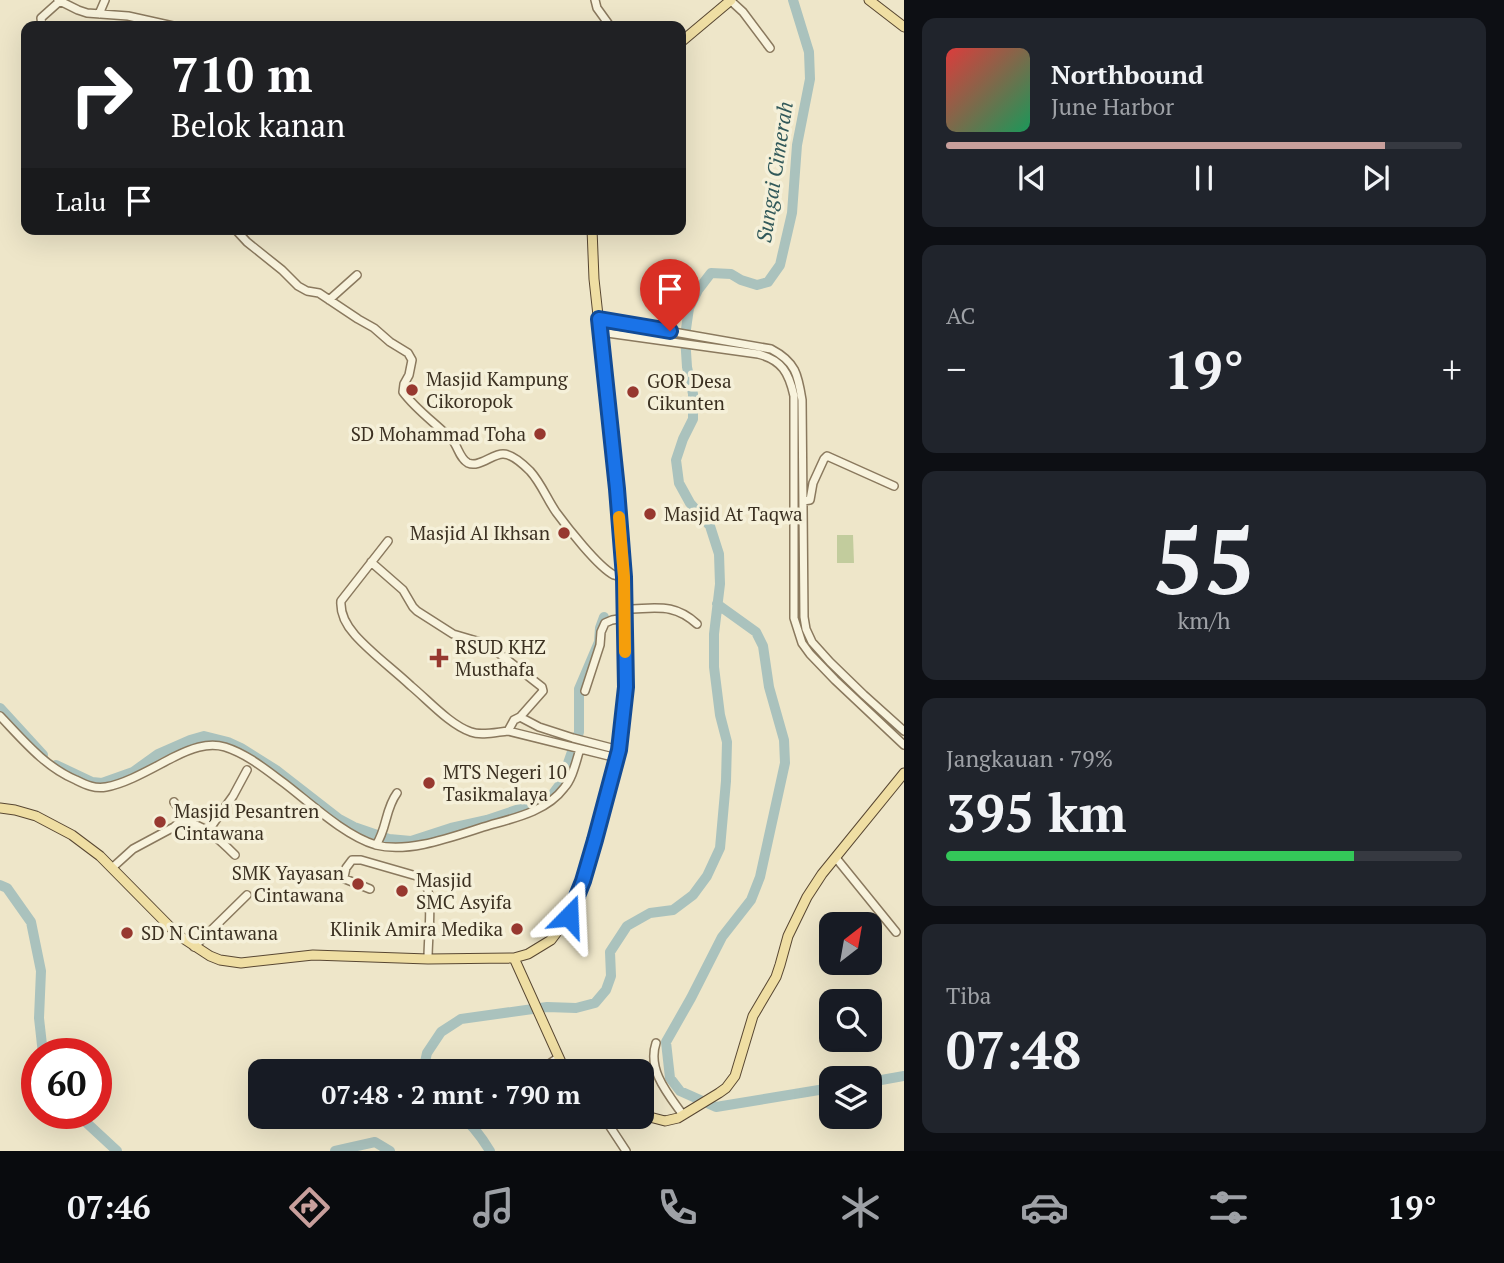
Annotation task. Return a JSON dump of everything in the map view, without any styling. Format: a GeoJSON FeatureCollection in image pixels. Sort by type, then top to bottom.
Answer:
{"type":"FeatureCollection","features":[{"type":"Feature","properties":{"kind":"main road"},"geometry":{"type":"LineString","coordinates":[[686,38],[731,0]]}},
{"type":"Feature","properties":{"kind":"main road"},"geometry":{"type":"LineString","coordinates":[[869,0],[904,27]]}},
{"type":"Feature","properties":{"kind":"main road"},"geometry":{"type":"LineString","coordinates":[[0,808],[25,813],[58,827],[88,845],[167,925],[210,956],[241,963],[313,956],[514,958],[551,940],[569,916],[583,881],[618,754],[626,687],[624,577],[594,279],[592,235]]}},
{"type":"Feature","properties":{"kind":"main road"},"geometry":{"type":"LineString","coordinates":[[654,1118],[665,1121],[678,1118],[726,1088],[735,1076],[754,1016],[776,977],[788,936],[816,882],[904,773]]}},
{"type":"Feature","properties":{"kind":"main road"},"geometry":{"type":"LineString","coordinates":[[514,958],[558,1058]]}},
{"type":"Feature","properties":{"kind":"street"},"geometry":{"type":"LineString","coordinates":[[41,21],[59,0],[87,13],[128,16],[150,21]]}},
{"type":"Feature","properties":{"kind":"street"},"geometry":{"type":"LineString","coordinates":[[98,14],[105,0]]}},
{"type":"Feature","properties":{"kind":"street"},"geometry":{"type":"LineString","coordinates":[[595,0],[606,21]]}},
{"type":"Feature","properties":{"kind":"street"},"geometry":{"type":"LineString","coordinates":[[731,0],[770,48]]}},
{"type":"Feature","properties":{"kind":"street"},"geometry":{"type":"LineString","coordinates":[[240,235],[298,286],[319,293],[410,355],[410,375],[404,384],[403,392],[456,444],[464,460],[475,464],[502,454],[520,463],[533,474],[555,511],[584,547],[614,575],[624,577]]}},
{"type":"Feature","properties":{"kind":"street"},"geometry":{"type":"LineString","coordinates":[[329,300],[357,275]]}},
{"type":"Feature","properties":{"kind":"street"},"geometry":{"type":"LineString","coordinates":[[599,319],[670,331],[689,339],[771,349],[789,360],[799,379],[802,400],[794,529],[794,618],[802,643],[821,667],[904,744]]}},
{"type":"Feature","properties":{"kind":"street"},"geometry":{"type":"LineString","coordinates":[[600,332],[670,341],[689,339]]}},
{"type":"Feature","properties":{"kind":"street"},"geometry":{"type":"LineString","coordinates":[[798,431],[803,501],[806,629],[812,642],[830,662],[904,731]]}},
{"type":"Feature","properties":{"kind":"street"},"geometry":{"type":"LineString","coordinates":[[803,501],[810,500],[813,483],[827,456],[894,486]]}},
{"type":"Feature","properties":{"kind":"street"},"geometry":{"type":"LineString","coordinates":[[794,529],[803,530]]}},
{"type":"Feature","properties":{"kind":"street"},"geometry":{"type":"LineString","coordinates":[[388,541],[341,601],[340,609],[355,635],[451,720],[474,734],[508,730],[618,754]]}},
{"type":"Feature","properties":{"kind":"street"},"geometry":{"type":"LineString","coordinates":[[371,562],[402,590],[417,611],[453,634],[487,644],[542,687],[543,691],[520,717],[514,720],[508,730]]}},
{"type":"Feature","properties":{"kind":"street"},"geometry":{"type":"LineString","coordinates":[[585,691],[605,623],[625,614],[670,608],[688,615],[697,624]]}},
{"type":"Feature","properties":{"kind":"street"},"geometry":{"type":"LineString","coordinates":[[857,702],[864,695]]}},
{"type":"Feature","properties":{"kind":"street"},"geometry":{"type":"LineString","coordinates":[[0,716],[37,755],[59,773],[92,787],[105,787],[122,782],[199,747],[222,746],[256,762],[355,835],[409,846],[529,814],[565,788],[576,744]]}},
{"type":"Feature","properties":{"kind":"street"},"geometry":{"type":"LineString","coordinates":[[520,717],[576,744]]}},
{"type":"Feature","properties":{"kind":"street"},"geometry":{"type":"LineString","coordinates":[[535,738],[539,726]]}},
{"type":"Feature","properties":{"kind":"street"},"geometry":{"type":"LineString","coordinates":[[208,831],[233,796],[247,770]]}},
{"type":"Feature","properties":{"kind":"street"},"geometry":{"type":"LineString","coordinates":[[380,839],[388,807],[397,793]]}},
{"type":"Feature","properties":{"kind":"street"},"geometry":{"type":"LineString","coordinates":[[112,867],[133,849],[181,821],[182,814],[174,802]]}},
{"type":"Feature","properties":{"kind":"street"},"geometry":{"type":"LineString","coordinates":[[181,821],[195,823],[208,831],[235,855]]}},
{"type":"Feature","properties":{"kind":"street"},"geometry":{"type":"LineString","coordinates":[[836,858],[896,932]]}},
{"type":"Feature","properties":{"kind":"street"},"geometry":{"type":"LineString","coordinates":[[370,889],[345,879],[346,868],[352,860],[361,860],[420,877],[426,882],[429,895],[428,959]]}},
{"type":"Feature","properties":{"kind":"street"},"geometry":{"type":"LineString","coordinates":[[194,947],[247,895]]}},
{"type":"Feature","properties":{"kind":"street"},"geometry":{"type":"LineString","coordinates":[[656,1043],[653,1052],[656,1070],[685,1113]]}},
{"type":"Feature","properties":{"kind":"street"},"geometry":{"type":"LineString","coordinates":[[612,1129],[626,1151]]}},
{"type":"Feature","properties":{"kind":"green space"},"geometry":{"type":"Polygon","coordinates":[[[837,535],[853,535],[854,563],[837,563],[837,535]]]}},
{"type":"Feature","properties":{"kind":"waterway","name":"Sungai Cimerah"},"geometry":{"type":"LineString","coordinates":[[426,1059],[441,1032],[461,1019],[547,1007],[576,1008],[595,1003],[606,990],[611,976],[610,952],[627,926],[650,913],[673,910],[693,895],[707,876],[720,848],[727,742],[720,715],[714,667],[714,634],[720,584],[719,554],[710,526],[690,503],[679,483],[676,460],[693,419],[693,394],[687,367],[685,336],[689,308],[711,273],[731,274],[757,285],[768,282],[780,265],[792,213],[797,145],[810,79],[809,52],[793,0]]}},
{"type":"Feature","properties":{"kind":"waterway"},"geometry":{"type":"LineString","coordinates":[[717,604],[756,632],[763,646],[769,687],[784,740],[785,763],[760,877],[751,900],[722,937],[666,1042],[670,1078],[680,1091],[716,1107],[819,1090]]}},
{"type":"Feature","properties":{"kind":"waterway"},"geometry":{"type":"LineString","coordinates":[[56,765],[92,782],[102,783],[133,772],[158,754],[204,736],[241,748],[354,827],[389,839],[411,841],[487,820],[552,795],[561,783],[579,732],[579,689],[599,642],[604,617]]}},
{"type":"Feature","properties":{"kind":"waterway"},"geometry":{"type":"LineString","coordinates":[[0,708],[43,755]]}},
{"type":"Feature","properties":{"kind":"waterway"},"geometry":{"type":"LineString","coordinates":[[0,885],[7,888],[31,922],[41,971],[39,1018],[41,1038]]}},
{"type":"Feature","properties":{"kind":"waterway"},"geometry":{"type":"LineString","coordinates":[[882,1080],[904,1076]]}},
{"type":"Feature","properties":{"kind":"waterway"},"geometry":{"type":"LineString","coordinates":[[93,1129],[117,1151]]}},
{"type":"Feature","properties":{"kind":"waterway","name":"Sungai Cimerah"},"geometry":{"type":"LineString","coordinates":[[474,1129],[490,1151]]}},
{"type":"Feature","properties":{"kind":"waterway"},"geometry":{"type":"LineString","coordinates":[[335,1151],[375,1142],[390,1151]]}},
{"type":"Feature","properties":{"kind":"slow traffic"},"geometry":{"type":"LineString","coordinates":[[619,517],[624,577],[625,652]]}},
{"type":"Feature","properties":{"kind":"place","name":"Masjid Kampung Cikoropok"},"geometry":{"type":"Point","coordinates":[412,390]}},
{"type":"Feature","properties":{"kind":"place","name":"GOR Desa Cikunten"},"geometry":{"type":"Point","coordinates":[633,392]}},
{"type":"Feature","properties":{"kind":"place","name":"SD Mohammad Toha"},"geometry":{"type":"Point","coordinates":[540,434]}},
{"type":"Feature","properties":{"kind":"place","name":"Masjid At Taqwa"},"geometry":{"type":"Point","coordinates":[650,514]}},
{"type":"Feature","properties":{"kind":"place","name":"Masjid Al Ikhsan"},"geometry":{"type":"Point","coordinates":[564,533]}},
{"type":"Feature","properties":{"kind":"place","name":"RSUD KHZ Musthafa"},"geometry":{"type":"Point","coordinates":[439,658]}},
{"type":"Feature","properties":{"kind":"place","name":"MTS Negeri 10 Tasikmalaya"},"geometry":{"type":"Point","coordinates":[429,783]}},
{"type":"Feature","properties":{"kind":"place","name":"Masjid Pesantren Cintawana"},"geometry":{"type":"Point","coordinates":[160,822]}},
{"type":"Feature","properties":{"kind":"place","name":"SMK Yayasan Cintawana"},"geometry":{"type":"Point","coordinates":[358,884]}},
{"type":"Feature","properties":{"kind":"place","name":"Masjid SMC Asyifa"},"geometry":{"type":"Point","coordinates":[402,891]}},
{"type":"Feature","properties":{"kind":"place","name":"Klinik Amira Medika"},"geometry":{"type":"Point","coordinates":[517,929]}},
{"type":"Feature","properties":{"kind":"place","name":"SD N Cintawana"},"geometry":{"type":"Point","coordinates":[127,933]}},
{"type":"Feature","properties":{"kind":"route"},"geometry":{"type":"LineString","coordinates":[[569,916],[583,881],[619,750],[626,687],[624,577],[599,319],[670,331]]}}]}
